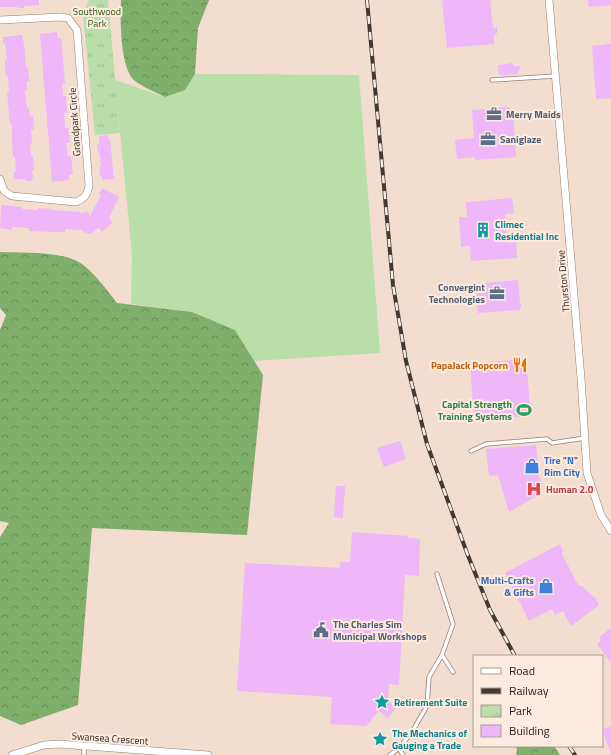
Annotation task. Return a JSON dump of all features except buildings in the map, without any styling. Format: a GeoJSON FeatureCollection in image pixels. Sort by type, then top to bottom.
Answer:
{"type":"FeatureCollection","features":[{"type":"Feature","properties":{"kind":"street","name":"Thurston Drive"},"geometry":{"type":"LineString","coordinates":[[548,0],[556,76],[581,378],[587,473],[601,515],[611,531]]}},
{"type":"Feature","properties":{"kind":"street","name":"Grandpark Circle"},"geometry":{"type":"LineString","coordinates":[[0,20],[60,17],[68,18],[78,30],[89,186],[87,195],[76,202],[12,196],[4,191],[0,179]]}},
{"type":"Feature","properties":{"kind":"street","name":"Swansea Crescent"},"geometry":{"type":"LineString","coordinates":[[12,755],[44,745],[59,744],[149,753],[208,755]]}},
{"type":"Feature","properties":{"kind":"lane"},"geometry":{"type":"LineString","coordinates":[[492,80],[556,76]]}},
{"type":"Feature","properties":{"kind":"lane"},"geometry":{"type":"LineString","coordinates":[[471,451],[486,444],[547,439],[552,442],[585,438]]}},
{"type":"Feature","properties":{"kind":"lane"},"geometry":{"type":"LineString","coordinates":[[390,755],[399,748],[412,732],[427,706],[429,677],[442,655],[453,624],[437,574]]}},
{"type":"Feature","properties":{"kind":"lane"},"geometry":{"type":"LineString","coordinates":[[442,655],[453,672]]}},
{"type":"Feature","properties":{"kind":"lane"},"geometry":{"type":"LineString","coordinates":[[84,746],[84,755]]}},
{"type":"Feature","properties":{"kind":"lane"},"geometry":{"type":"LineString","coordinates":[[399,748],[403,755]]}},
{"type":"Feature","properties":{"kind":"green space","name":"Southwood Park"},"geometry":{"type":"Polygon","coordinates":[[[89,0],[108,0],[120,133],[95,135],[83,14],[89,0]]]}},
{"type":"Feature","properties":{"kind":"green space"},"geometry":{"type":"Polygon","coordinates":[[[121,0],[209,0],[198,28],[195,74],[185,90],[165,97],[138,83],[130,75],[126,66],[122,43],[121,0]]]}},
{"type":"Feature","properties":{"kind":"green space"},"geometry":{"type":"Polygon","coordinates":[[[195,74],[359,75],[380,353],[254,361],[235,330],[192,312],[131,304],[132,256],[115,80],[165,97],[185,90],[195,74]]]}},
{"type":"Feature","properties":{"kind":"green space"},"geometry":{"type":"Polygon","coordinates":[[[0,252],[41,253],[71,258],[89,270],[100,281],[117,303],[192,312],[235,330],[263,375],[247,535],[92,528],[78,705],[21,725],[0,716],[0,537],[9,523],[0,521],[0,330],[6,315],[0,308],[0,252]]]}},
{"type":"Feature","properties":{"kind":"green space"},"geometry":{"type":"Polygon","coordinates":[[[516,747],[555,747],[560,755],[516,755],[516,747]]]}},
{"type":"Feature","properties":{"kind":"railway"},"geometry":{"type":"LineString","coordinates":[[367,0],[393,285],[406,361],[427,444],[467,553],[490,610],[514,655]]}},
{"type":"Feature","properties":{"kind":"railway"},"geometry":{"type":"LineString","coordinates":[[570,747],[575,755]]}},
{"type":"Feature","properties":{"kind":"place","name":"Merry Maids"},"geometry":{"type":"Point","coordinates":[494,114]}},
{"type":"Feature","properties":{"kind":"place","name":"Saniglaze"},"geometry":{"type":"Point","coordinates":[488,139]}},
{"type":"Feature","properties":{"kind":"place","name":"Climec Residential Inc"},"geometry":{"type":"Point","coordinates":[483,230]}},
{"type":"Feature","properties":{"kind":"place","name":"Convergint Technologies"},"geometry":{"type":"Point","coordinates":[497,293]}},
{"type":"Feature","properties":{"kind":"place","name":"PapaJack Popcorn"},"geometry":{"type":"Point","coordinates":[520,365]}},
{"type":"Feature","properties":{"kind":"place","name":"Capital Strength Training Systems"},"geometry":{"type":"Point","coordinates":[524,410]}},
{"type":"Feature","properties":{"kind":"place","name":"Tire \"N\" Rim City"},"geometry":{"type":"Point","coordinates":[532,466]}},
{"type":"Feature","properties":{"kind":"place","name":"Human 2.0"},"geometry":{"type":"Point","coordinates":[534,489]}},
{"type":"Feature","properties":{"kind":"place","name":"Multi-Crafts & Gifts"},"geometry":{"type":"Point","coordinates":[546,586]}},
{"type":"Feature","properties":{"kind":"place","name":"The Charles Sim Municipal Workshops"},"geometry":{"type":"Point","coordinates":[321,630]}},
{"type":"Feature","properties":{"kind":"place","name":"Retirement Suite"},"geometry":{"type":"Point","coordinates":[382,702]}},
{"type":"Feature","properties":{"kind":"place","name":"The Mechanics of Gauging a Trade"},"geometry":{"type":"Point","coordinates":[380,739]}}]}
